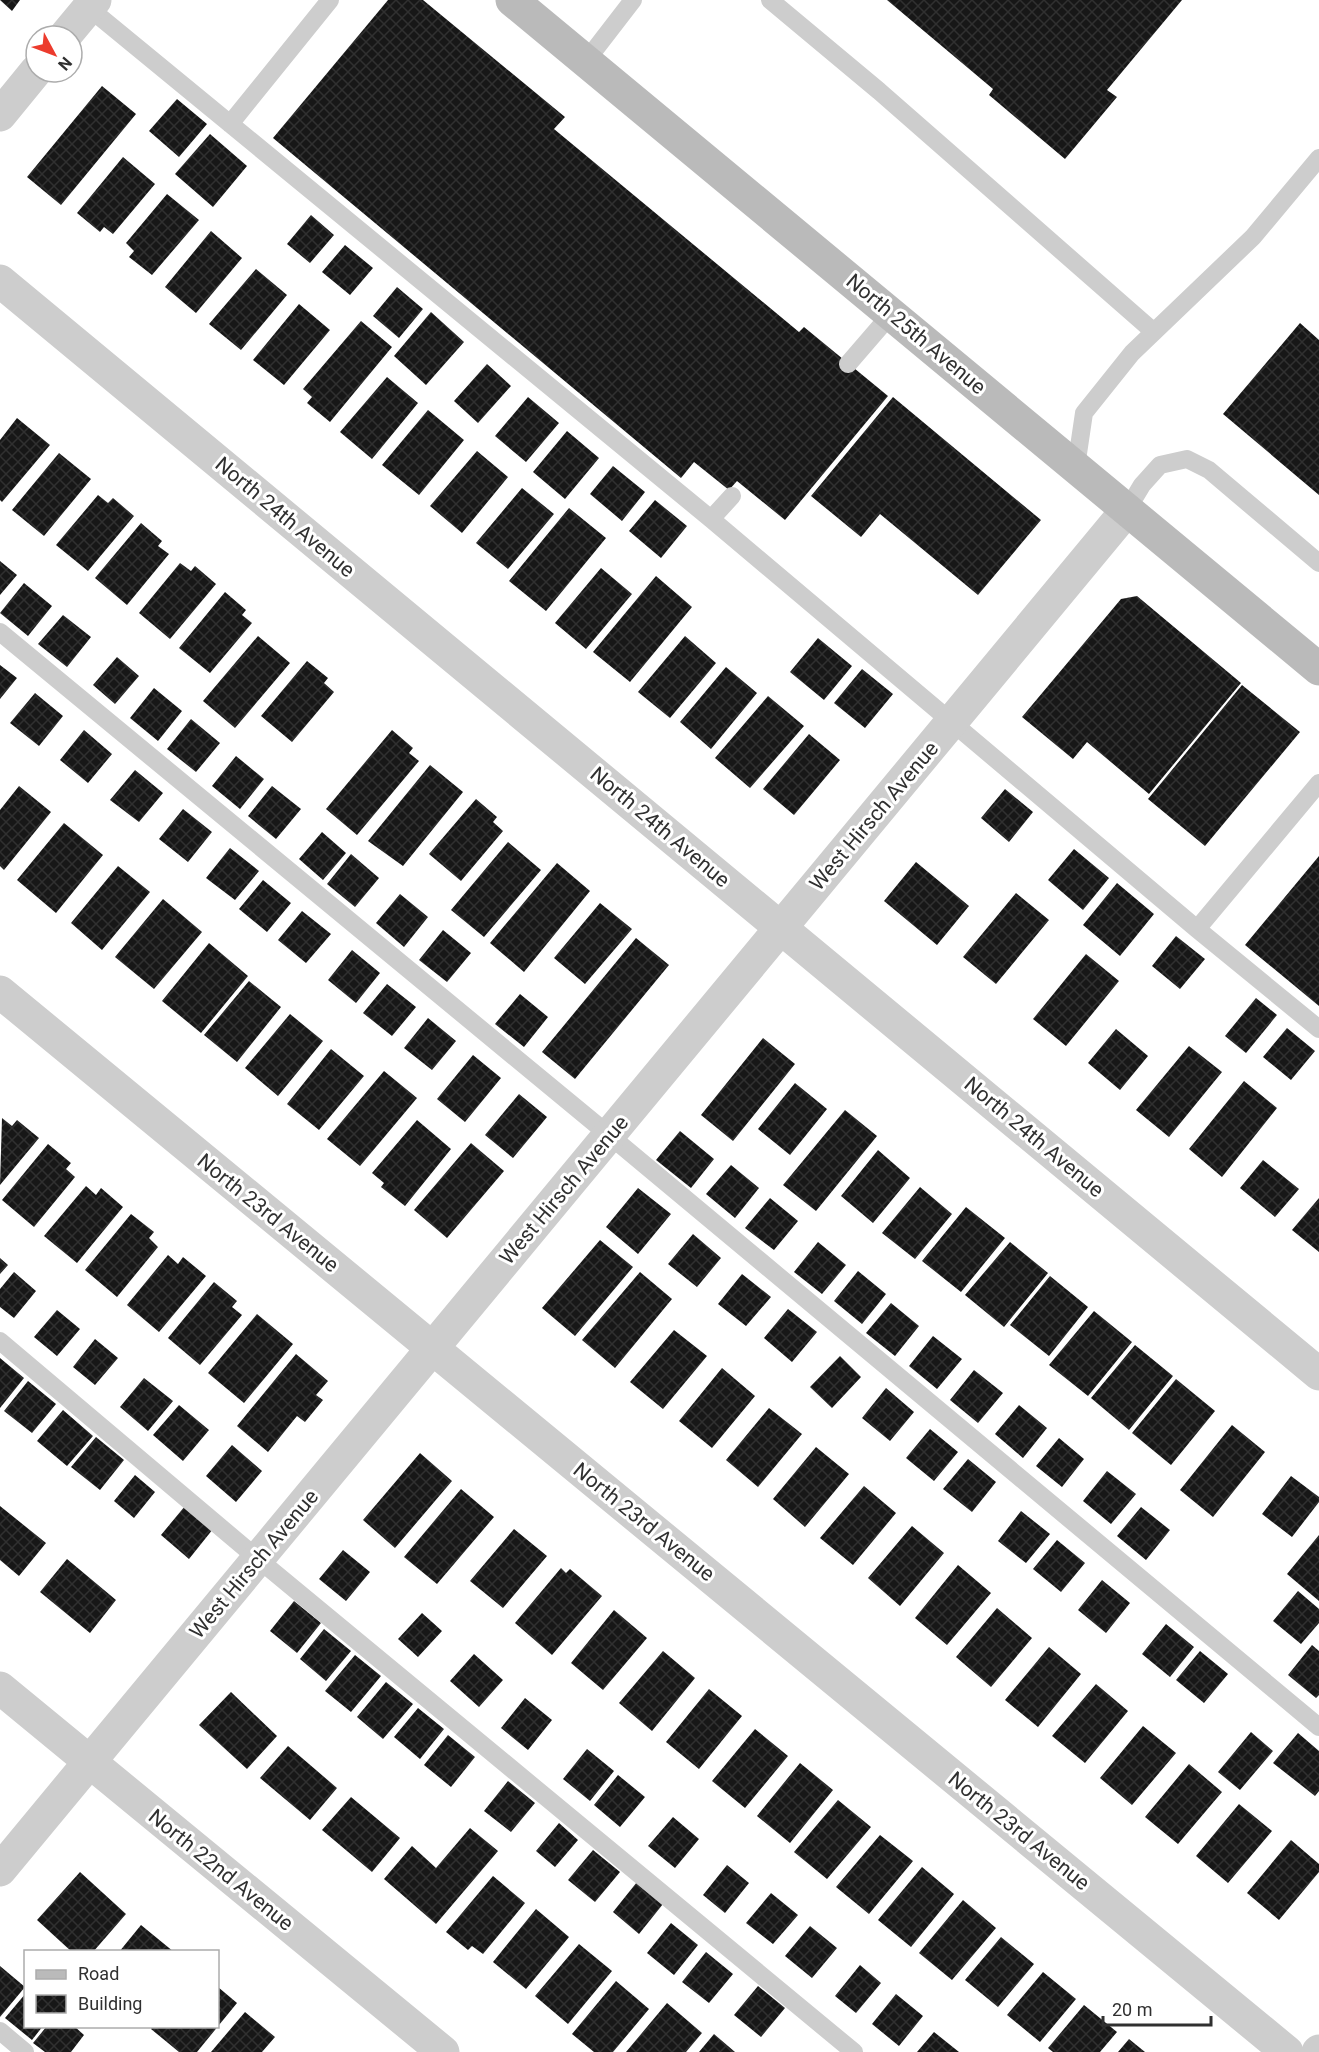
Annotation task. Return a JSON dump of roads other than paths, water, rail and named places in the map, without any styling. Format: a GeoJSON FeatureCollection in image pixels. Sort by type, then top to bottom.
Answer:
{"type":"FeatureCollection","features":[{"type":"Feature","properties":{"kind":"main road","name":"North 25th Avenue"},"geometry":{"type":"LineString","coordinates":[[512,0],[1319,669]]}},
{"type":"Feature","properties":{"kind":"street"},"geometry":{"type":"LineString","coordinates":[[73,24],[88,2]]}},
{"type":"Feature","properties":{"kind":"street"},"geometry":{"type":"LineString","coordinates":[[0,115],[25,84]]}},
{"type":"Feature","properties":{"kind":"street","name":"North 24th Avenue"},"geometry":{"type":"LineString","coordinates":[[0,280],[1319,1374]]}},
{"type":"Feature","properties":{"kind":"street","name":"West Hirsch Avenue"},"geometry":{"type":"LineString","coordinates":[[0,1870],[1127,510]]}},
{"type":"Feature","properties":{"kind":"street","name":"North 23rd Avenue"},"geometry":{"type":"LineString","coordinates":[[0,992],[1287,2052]]}},
{"type":"Feature","properties":{"kind":"street","name":"North 22nd Avenue"},"geometry":{"type":"LineString","coordinates":[[0,1688],[443,2052]]}},
{"type":"Feature","properties":{"kind":"lane"},"geometry":{"type":"LineString","coordinates":[[230,124],[330,0]]}},
{"type":"Feature","properties":{"kind":"lane"},"geometry":{"type":"LineString","coordinates":[[586,61],[633,0]]}},
{"type":"Feature","properties":{"kind":"lane"},"geometry":{"type":"LineString","coordinates":[[770,0],[879,91],[1154,332]]}},
{"type":"Feature","properties":{"kind":"lane"},"geometry":{"type":"LineString","coordinates":[[88,2],[230,124],[711,519],[1319,1029]]}},
{"type":"Feature","properties":{"kind":"lane"},"geometry":{"type":"LineString","coordinates":[[1076,467],[1084,413],[1132,353],[1253,237],[1319,158]]}},
{"type":"Feature","properties":{"kind":"lane"},"geometry":{"type":"LineString","coordinates":[[848,364],[892,314]]}},
{"type":"Feature","properties":{"kind":"lane"},"geometry":{"type":"LineString","coordinates":[[1127,510],[1142,485],[1160,465],[1187,459],[1209,470],[1319,563]]}},
{"type":"Feature","properties":{"kind":"lane"},"geometry":{"type":"LineString","coordinates":[[711,519],[732,496]]}},
{"type":"Feature","properties":{"kind":"lane"},"geometry":{"type":"LineString","coordinates":[[0,632],[1319,1727]]}},
{"type":"Feature","properties":{"kind":"lane"},"geometry":{"type":"LineString","coordinates":[[1197,929],[1319,783]]}},
{"type":"Feature","properties":{"kind":"lane"},"geometry":{"type":"LineString","coordinates":[[0,1341],[258,1559],[854,2052]]}},
{"type":"Feature","properties":{"kind":"lane"},"geometry":{"type":"LineString","coordinates":[[0,2031],[25,2052]]}}]}
